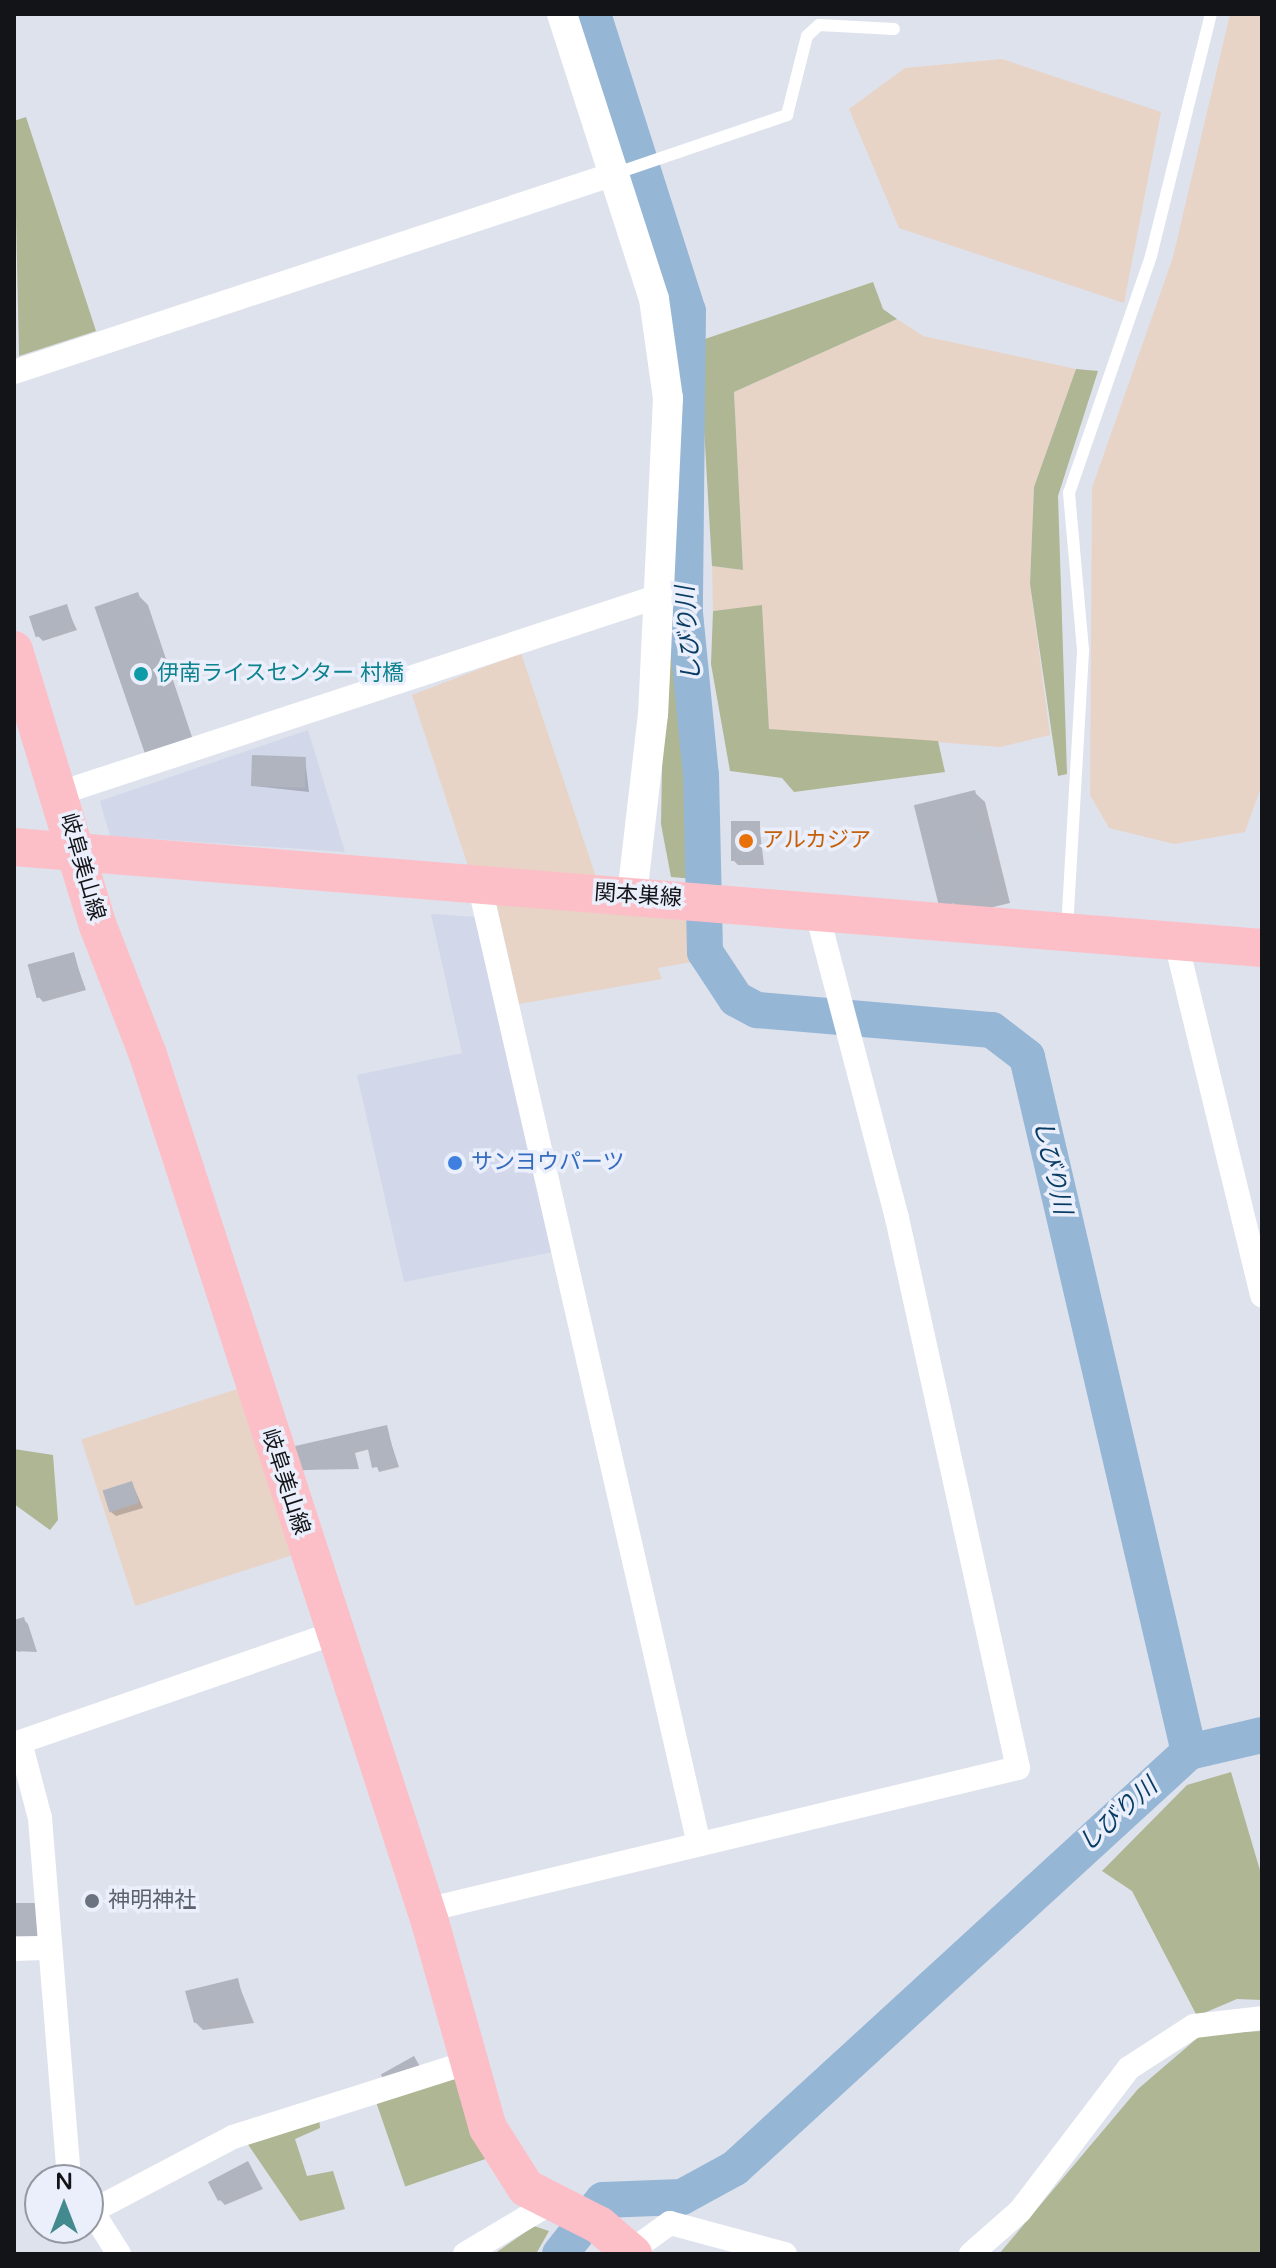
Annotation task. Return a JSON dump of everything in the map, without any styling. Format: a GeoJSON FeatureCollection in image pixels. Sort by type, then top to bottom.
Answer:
{"type":"FeatureCollection","features":[{"type":"Feature","properties":{"kind":"main road","name":"岐阜美山線"},"geometry":{"type":"LineString","coordinates":[[14,650],[80,853],[98,926],[148,1055],[426,1910],[472,2061],[488,2128],[526,2188],[549,2204],[599,2225],[632,2252]]}},
{"type":"Feature","properties":{"kind":"main road","name":"関本巣線"},"geometry":{"type":"LineString","coordinates":[[14,847],[1175,938],[1262,948]]}},
{"type":"Feature","properties":{"kind":"street"},"geometry":{"type":"LineString","coordinates":[[562,14],[622,171],[654,299],[668,398],[653,598],[653,714],[632,895]]}},
{"type":"Feature","properties":{"kind":"street"},"geometry":{"type":"LineString","coordinates":[[14,372],[622,171]]}},
{"type":"Feature","properties":{"kind":"street"},"geometry":{"type":"LineString","coordinates":[[60,793],[653,598]]}},
{"type":"Feature","properties":{"kind":"street"},"geometry":{"type":"LineString","coordinates":[[479,883],[699,1844]]}},
{"type":"Feature","properties":{"kind":"street"},"geometry":{"type":"LineString","coordinates":[[426,1910],[1018,1768],[897,1218],[816,909]]}},
{"type":"Feature","properties":{"kind":"street"},"geometry":{"type":"LineString","coordinates":[[1175,938],[1262,1296]]}},
{"type":"Feature","properties":{"kind":"street"},"geometry":{"type":"LineString","coordinates":[[68,2164],[40,1818],[17,1743],[335,1633]]}},
{"type":"Feature","properties":{"kind":"street"},"geometry":{"type":"LineString","coordinates":[[14,1949],[50,1948]]}},
{"type":"Feature","properties":{"kind":"street"},"geometry":{"type":"LineString","coordinates":[[971,2254],[1020,2211],[1129,2068],[1194,2026],[1262,2018]]}},
{"type":"Feature","properties":{"kind":"street"},"geometry":{"type":"LineString","coordinates":[[104,2201],[233,2137],[472,2061]]}},
{"type":"Feature","properties":{"kind":"street"},"geometry":{"type":"LineString","coordinates":[[465,2254],[549,2204]]}},
{"type":"Feature","properties":{"kind":"street"},"geometry":{"type":"LineString","coordinates":[[632,2252],[670,2223],[785,2254]]}},
{"type":"Feature","properties":{"kind":"street"},"geometry":{"type":"LineString","coordinates":[[104,2228],[119,2254]]}},
{"type":"Feature","properties":{"kind":"lane"},"geometry":{"type":"LineString","coordinates":[[1067,931],[1083,650],[1069,493],[1151,256],[1211,14]]}},
{"type":"Feature","properties":{"kind":"lane"},"geometry":{"type":"LineString","coordinates":[[622,171],[787,115],[807,36],[819,25],[894,29]]}},
{"type":"Feature","properties":{"kind":"shaded area"},"geometry":{"type":"Polygon","coordinates":[[[1230,14],[1262,14],[1262,784],[1245,832],[1174,844],[1109,828],[1090,795],[1092,488],[1173,257],[1230,14]]]}},
{"type":"Feature","properties":{"kind":"shaded area"},"geometry":{"type":"Polygon","coordinates":[[[1002,59],[1161,112],[1124,303],[899,228],[849,109],[905,68],[1002,59]]]}},
{"type":"Feature","properties":{"kind":"shaded area"},"geometry":{"type":"Polygon","coordinates":[[[897,319],[923,336],[1076,369],[1034,487],[1030,584],[1050,735],[1000,747],[769,729],[762,606],[713,611],[712,566],[743,570],[734,392],[897,319]]]}},
{"type":"Feature","properties":{"kind":"shaded area"},"geometry":{"type":"Polygon","coordinates":[[[521,653],[596,877],[468,866],[412,695],[521,653]]]}},
{"type":"Feature","properties":{"kind":"shaded area"},"geometry":{"type":"Polygon","coordinates":[[[308,730],[345,852],[110,836],[100,801],[308,730]]]}},
{"type":"Feature","properties":{"kind":"shaded area"},"geometry":{"type":"Polygon","coordinates":[[[495,898],[691,912],[703,960],[658,968],[662,979],[519,1004],[495,898]]]}},
{"type":"Feature","properties":{"kind":"shaded area","name":"サンヨウパーツ"},"geometry":{"type":"Polygon","coordinates":[[[431,914],[478,917],[553,1252],[404,1282],[357,1075],[462,1053],[431,914]]]}},
{"type":"Feature","properties":{"kind":"shaded area"},"geometry":{"type":"Polygon","coordinates":[[[240,1388],[294,1554],[135,1606],[81,1440],[240,1388]]]}},
{"type":"Feature","properties":{"kind":"green space"},"geometry":{"type":"Polygon","coordinates":[[[26,117],[96,331],[19,356],[14,121],[26,117]]]}},
{"type":"Feature","properties":{"kind":"green space"},"geometry":{"type":"Polygon","coordinates":[[[873,282],[883,309],[897,319],[734,392],[743,570],[712,566],[699,341],[873,282]]]}},
{"type":"Feature","properties":{"kind":"green space"},"geometry":{"type":"Polygon","coordinates":[[[1076,369],[1098,371],[1058,496],[1067,774],[1058,776],[1030,584],[1034,487],[1076,369]]]}},
{"type":"Feature","properties":{"kind":"green space"},"geometry":{"type":"Polygon","coordinates":[[[762,605],[769,729],[938,741],[945,772],[794,792],[782,778],[730,771],[711,664],[713,611],[762,605]]]}},
{"type":"Feature","properties":{"kind":"green space"},"geometry":{"type":"Polygon","coordinates":[[[675,610],[695,879],[671,877],[661,824],[665,611],[675,610]]]}},
{"type":"Feature","properties":{"kind":"green space"},"geometry":{"type":"Polygon","coordinates":[[[14,1449],[53,1455],[58,1520],[50,1530],[14,1504],[14,1449]]]}},
{"type":"Feature","properties":{"kind":"green space"},"geometry":{"type":"Polygon","coordinates":[[[1231,1772],[1262,1877],[1262,2000],[1237,1999],[1197,2016],[1132,1891],[1102,1871],[1187,1785],[1231,1772]]]}},
{"type":"Feature","properties":{"kind":"green space"},"geometry":{"type":"Polygon","coordinates":[[[1262,2031],[1262,2254],[999,2254],[1138,2089],[1202,2034],[1262,2031]]]}},
{"type":"Feature","properties":{"kind":"green space"},"geometry":{"type":"Polygon","coordinates":[[[461,2069],[491,2157],[405,2187],[375,2099],[461,2069]]]}},
{"type":"Feature","properties":{"kind":"green space"},"geometry":{"type":"Polygon","coordinates":[[[319,2117],[320,2128],[295,2139],[307,2176],[333,2171],[345,2209],[300,2221],[247,2143],[319,2117]]]}},
{"type":"Feature","properties":{"kind":"green space"},"geometry":{"type":"Polygon","coordinates":[[[534,2226],[549,2231],[536,2254],[494,2254],[534,2226]]]}},
{"type":"Feature","properties":{"kind":"building","name":"伊南ライスセンター 村橋"},"geometry":{"type":"Polygon","coordinates":[[[138,592],[189,740],[146,755],[95,607],[138,592]]]}},
{"type":"Feature","properties":{"kind":"building"},"geometry":{"type":"Polygon","coordinates":[[[67,604],[74,625],[36,637],[29,616],[67,604]]]}},
{"type":"Feature","properties":{"kind":"building"},"geometry":{"type":"Polygon","coordinates":[[[252,755],[306,757],[305,788],[251,786],[252,755]]]}},
{"type":"Feature","properties":{"kind":"building"},"geometry":{"type":"Polygon","coordinates":[[[975,790],[1000,892],[939,907],[914,805],[975,790]]]}},
{"type":"Feature","properties":{"kind":"building","name":"アルカジア"},"geometry":{"type":"Polygon","coordinates":[[[731,821],[760,821],[760,861],[731,861],[731,821]]]}},
{"type":"Feature","properties":{"kind":"building"},"geometry":{"type":"Polygon","coordinates":[[[74,952],[83,986],[37,998],[28,964],[74,952]]]}},
{"type":"Feature","properties":{"kind":"building"},"geometry":{"type":"Polygon","coordinates":[[[387,1425],[396,1463],[372,1468],[367,1445],[351,1448],[355,1465],[297,1471],[291,1447],[387,1425]]]}},
{"type":"Feature","properties":{"kind":"building"},"geometry":{"type":"Polygon","coordinates":[[[132,1481],[139,1503],[110,1512],[103,1491],[132,1481]]]}},
{"type":"Feature","properties":{"kind":"building"},"geometry":{"type":"Polygon","coordinates":[[[24,1617],[33,1648],[18,1652],[14,1620],[24,1617]]]}},
{"type":"Feature","properties":{"kind":"building"},"geometry":{"type":"Polygon","coordinates":[[[14,1903],[38,1903],[38,1936],[14,1936],[14,1903]]]}},
{"type":"Feature","properties":{"kind":"building"},"geometry":{"type":"Polygon","coordinates":[[[238,1978],[247,2016],[194,2023],[185,1991],[238,1978]]]}},
{"type":"Feature","properties":{"kind":"building"},"geometry":{"type":"Polygon","coordinates":[[[414,2056],[420,2067],[387,2086],[381,2074],[414,2056]]]}},
{"type":"Feature","properties":{"kind":"building"},"geometry":{"type":"Polygon","coordinates":[[[248,2161],[260,2184],[218,2201],[208,2182],[248,2161]]]}},
{"type":"Feature","properties":{"kind":"waterway","name":"しびり川"},"geometry":{"type":"LineString","coordinates":[[593,14],[688,311],[685,613],[701,775],[705,952],[736,999],[757,1010],[992,1030],[1027,1057],[1189,1752]]}},
{"type":"Feature","properties":{"kind":"waterway","name":"しびり川"},"geometry":{"type":"LineString","coordinates":[[560,2254],[603,2200],[682,2197],[735,2168],[1189,1752],[1262,1735]]}},
{"type":"Feature","properties":{"kind":"place","name":"伊南ライスセンター 村橋"},"geometry":{"type":"Point","coordinates":[141,674]}},
{"type":"Feature","properties":{"kind":"place","name":"アルカジア"},"geometry":{"type":"Point","coordinates":[746,841]}},
{"type":"Feature","properties":{"kind":"place","name":"サンヨウパーツ"},"geometry":{"type":"Point","coordinates":[455,1163]}},
{"type":"Feature","properties":{"kind":"place","name":"神明神社"},"geometry":{"type":"Point","coordinates":[92,1901]}}]}
